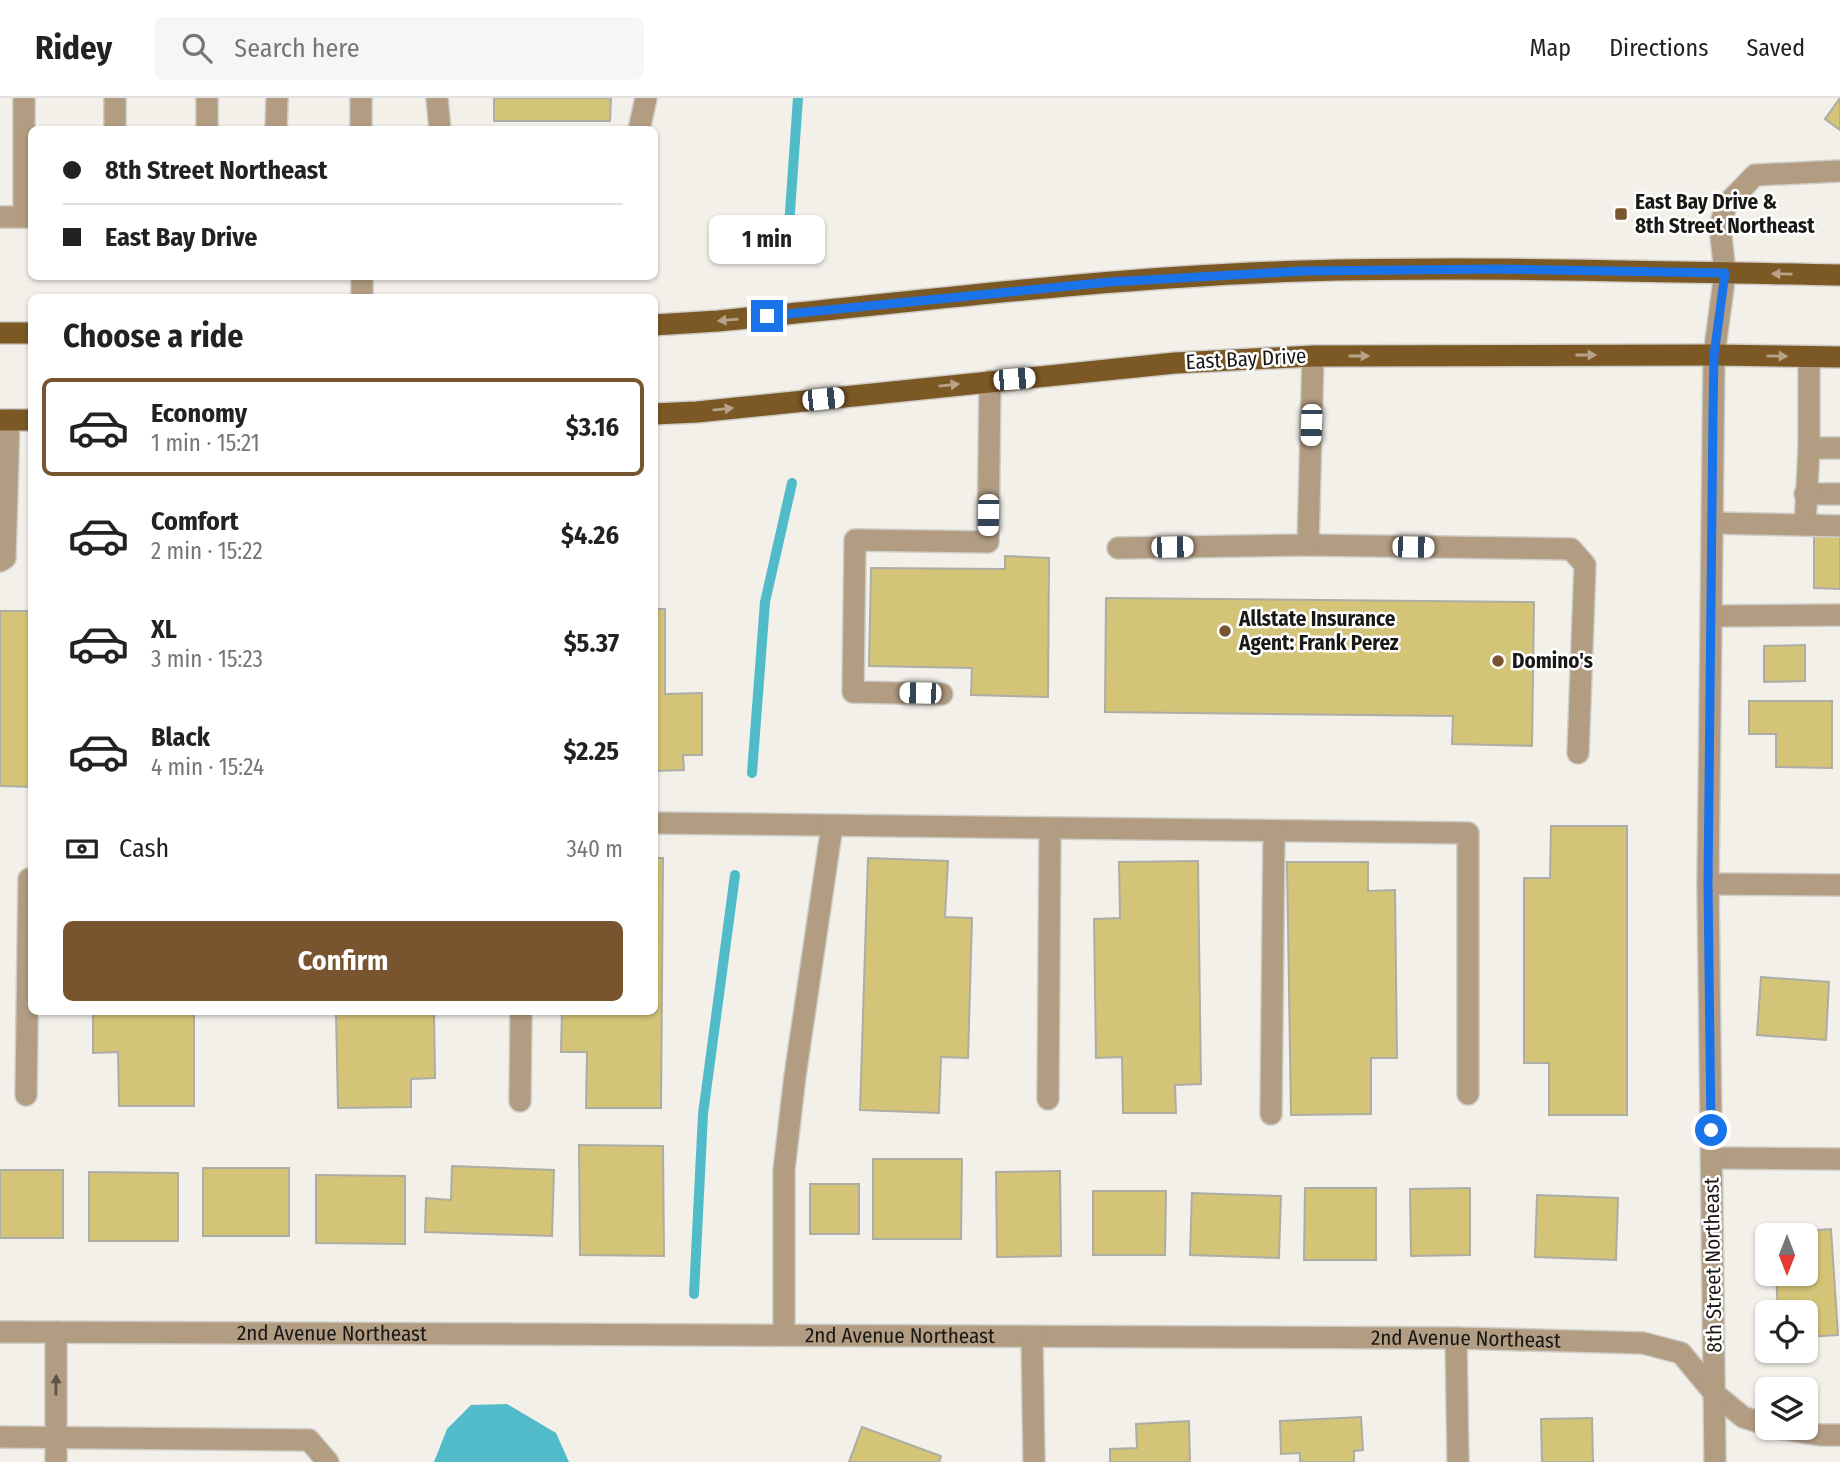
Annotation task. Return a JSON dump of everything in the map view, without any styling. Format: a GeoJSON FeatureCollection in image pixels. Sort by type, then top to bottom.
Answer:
{"type":"FeatureCollection","features":[{"type":"Feature","properties":{"kind":"main road"},"geometry":{"type":"LineString","coordinates":[[658,325],[1110,282],[1303,271],[1499,269],[1840,275]]}},
{"type":"Feature","properties":{"kind":"main road"},"geometry":{"type":"LineString","coordinates":[[0,333],[28,333]]}},
{"type":"Feature","properties":{"kind":"main road","name":"East Bay Drive"},"geometry":{"type":"LineString","coordinates":[[658,414],[1175,363],[1313,356],[1840,357]]}},
{"type":"Feature","properties":{"kind":"main road"},"geometry":{"type":"LineString","coordinates":[[5,420],[28,420]]}},
{"type":"Feature","properties":{"kind":"street"},"geometry":{"type":"LineString","coordinates":[[0,216],[28,217],[24,98]]}},
{"type":"Feature","properties":{"kind":"street"},"geometry":{"type":"LineString","coordinates":[[115,98],[115,126]]}},
{"type":"Feature","properties":{"kind":"street"},"geometry":{"type":"LineString","coordinates":[[207,98],[207,126]]}},
{"type":"Feature","properties":{"kind":"street"},"geometry":{"type":"LineString","coordinates":[[276,126],[277,98]]}},
{"type":"Feature","properties":{"kind":"street"},"geometry":{"type":"LineString","coordinates":[[360,98],[361,126]]}},
{"type":"Feature","properties":{"kind":"street"},"geometry":{"type":"LineString","coordinates":[[437,98],[440,126]]}},
{"type":"Feature","properties":{"kind":"street"},"geometry":{"type":"LineString","coordinates":[[640,126],[646,98]]}},
{"type":"Feature","properties":{"kind":"street","name":"8th Street Northeast"},"geometry":{"type":"LineString","coordinates":[[1715,1462],[1708,884],[1714,355],[1725,273],[1720,227],[1726,205],[1755,175],[1840,172]]}},
{"type":"Feature","properties":{"kind":"street"},"geometry":{"type":"LineString","coordinates":[[1308,545],[1313,356]]}},
{"type":"Feature","properties":{"kind":"street"},"geometry":{"type":"LineString","coordinates":[[1805,525],[1809,448],[1809,357]]}},
{"type":"Feature","properties":{"kind":"street"},"geometry":{"type":"LineString","coordinates":[[942,694],[853,692],[855,540],[988,542],[990,381]]}},
{"type":"Feature","properties":{"kind":"street"},"geometry":{"type":"LineString","coordinates":[[0,561],[5,558],[5,420]]}},
{"type":"Feature","properties":{"kind":"street"},"geometry":{"type":"LineString","coordinates":[[1809,448],[1840,448]]}},
{"type":"Feature","properties":{"kind":"street"},"geometry":{"type":"LineString","coordinates":[[1805,494],[1840,494]]}},
{"type":"Feature","properties":{"kind":"street"},"geometry":{"type":"LineString","coordinates":[[1712,523],[1840,526]]}},
{"type":"Feature","properties":{"kind":"street"},"geometry":{"type":"LineString","coordinates":[[1118,548],[1308,545],[1571,549],[1585,565],[1578,753]]}},
{"type":"Feature","properties":{"kind":"street"},"geometry":{"type":"LineString","coordinates":[[1711,616],[1840,615]]}},
{"type":"Feature","properties":{"kind":"street"},"geometry":{"type":"LineString","coordinates":[[658,823],[1468,833],[1468,1094]]}},
{"type":"Feature","properties":{"kind":"street"},"geometry":{"type":"LineString","coordinates":[[784,1335],[784,1170],[832,826]]}},
{"type":"Feature","properties":{"kind":"street"},"geometry":{"type":"LineString","coordinates":[[1048,1100],[1050,829]]}},
{"type":"Feature","properties":{"kind":"street"},"geometry":{"type":"LineString","coordinates":[[1271,1114],[1274,831]]}},
{"type":"Feature","properties":{"kind":"street"},"geometry":{"type":"LineString","coordinates":[[1708,884],[1840,885]]}},
{"type":"Feature","properties":{"kind":"street"},"geometry":{"type":"LineString","coordinates":[[26,1095],[28,951]]}},
{"type":"Feature","properties":{"kind":"street"},"geometry":{"type":"LineString","coordinates":[[520,1101],[521,1015]]}},
{"type":"Feature","properties":{"kind":"street"},"geometry":{"type":"LineString","coordinates":[[1712,1158],[1840,1159]]}},
{"type":"Feature","properties":{"kind":"street","name":"2nd Avenue Northeast"},"geometry":{"type":"LineString","coordinates":[[0,1332],[1456,1338],[1643,1343],[1681,1353],[1715,1394],[1743,1417],[1755,1421]]}},
{"type":"Feature","properties":{"kind":"street"},"geometry":{"type":"LineString","coordinates":[[56,1462],[57,1332]]}},
{"type":"Feature","properties":{"kind":"street"},"geometry":{"type":"LineString","coordinates":[[1032,1337],[1034,1462]]}},
{"type":"Feature","properties":{"kind":"street"},"geometry":{"type":"LineString","coordinates":[[1456,1338],[1458,1462]]}},
{"type":"Feature","properties":{"kind":"street"},"geometry":{"type":"LineString","coordinates":[[1818,1435],[1840,1435]]}},
{"type":"Feature","properties":{"kind":"street"},"geometry":{"type":"LineString","coordinates":[[0,1437],[309,1440],[328,1462]]}},
{"type":"Feature","properties":{"kind":"water"},"geometry":{"type":"Polygon","coordinates":[[[507,1404],[556,1433],[569,1462],[434,1462],[447,1429],[471,1405],[507,1404]]]}},
{"type":"Feature","properties":{"kind":"building"},"geometry":{"type":"Polygon","coordinates":[[[494,98],[611,98],[610,121],[494,121],[494,98]]]}},
{"type":"Feature","properties":{"kind":"building"},"geometry":{"type":"Polygon","coordinates":[[[1840,98],[1840,130],[1825,119],[1840,98]]]}},
{"type":"Feature","properties":{"kind":"building"},"geometry":{"type":"Polygon","coordinates":[[[1814,535],[1840,536],[1840,589],[1814,588],[1814,535]]]}},
{"type":"Feature","properties":{"kind":"building"},"geometry":{"type":"Polygon","coordinates":[[[1005,556],[1049,558],[1048,697],[971,695],[972,668],[869,666],[871,568],[1005,569],[1005,556]]]}},
{"type":"Feature","properties":{"kind":"building"},"geometry":{"type":"Polygon","coordinates":[[[1106,598],[1534,602],[1532,746],[1452,744],[1453,716],[1105,712],[1106,598]]]}},
{"type":"Feature","properties":{"kind":"building"},"geometry":{"type":"Polygon","coordinates":[[[658,609],[665,609],[665,694],[702,693],[702,755],[683,755],[684,770],[658,771],[658,609]]]}},
{"type":"Feature","properties":{"kind":"building"},"geometry":{"type":"Polygon","coordinates":[[[0,611],[28,611],[28,787],[0,786],[0,611]]]}},
{"type":"Feature","properties":{"kind":"building"},"geometry":{"type":"Polygon","coordinates":[[[1805,645],[1805,681],[1764,682],[1764,646],[1805,645]]]}},
{"type":"Feature","properties":{"kind":"building"},"geometry":{"type":"Polygon","coordinates":[[[1749,701],[1832,701],[1832,768],[1776,767],[1776,734],[1749,734],[1749,701]]]}},
{"type":"Feature","properties":{"kind":"building"},"geometry":{"type":"Polygon","coordinates":[[[1551,826],[1627,826],[1627,1115],[1549,1115],[1549,1063],[1524,1063],[1524,878],[1550,878],[1551,826]]]}},
{"type":"Feature","properties":{"kind":"building"},"geometry":{"type":"Polygon","coordinates":[[[658,858],[663,858],[661,1108],[586,1108],[587,1052],[561,1052],[562,1015],[658,1015],[658,858]]]}},
{"type":"Feature","properties":{"kind":"building"},"geometry":{"type":"Polygon","coordinates":[[[868,858],[948,861],[945,917],[972,918],[968,1058],[941,1057],[939,1113],[860,1110],[868,858]]]}},
{"type":"Feature","properties":{"kind":"building"},"geometry":{"type":"Polygon","coordinates":[[[1198,861],[1201,1084],[1175,1085],[1176,1113],[1123,1113],[1122,1057],[1096,1058],[1094,919],[1120,918],[1119,862],[1198,861]]]}},
{"type":"Feature","properties":{"kind":"building"},"geometry":{"type":"Polygon","coordinates":[[[1287,862],[1368,862],[1368,891],[1395,890],[1397,1058],[1371,1058],[1371,1114],[1291,1115],[1287,862]]]}},
{"type":"Feature","properties":{"kind":"building"},"geometry":{"type":"Polygon","coordinates":[[[1761,977],[1829,982],[1826,1040],[1757,1035],[1761,977]]]}},
{"type":"Feature","properties":{"kind":"building"},"geometry":{"type":"Polygon","coordinates":[[[93,1015],[194,1015],[194,1106],[119,1106],[118,1052],[93,1053],[93,1015]]]}},
{"type":"Feature","properties":{"kind":"building"},"geometry":{"type":"Polygon","coordinates":[[[336,1015],[434,1015],[435,1078],[411,1079],[411,1107],[338,1108],[336,1015]]]}},
{"type":"Feature","properties":{"kind":"building"},"geometry":{"type":"Polygon","coordinates":[[[579,1145],[663,1146],[664,1256],[580,1255],[579,1145]]]}},
{"type":"Feature","properties":{"kind":"building"},"geometry":{"type":"Polygon","coordinates":[[[873,1159],[962,1159],[961,1239],[873,1239],[873,1159]]]}},
{"type":"Feature","properties":{"kind":"building"},"geometry":{"type":"Polygon","coordinates":[[[452,1166],[554,1170],[552,1236],[425,1232],[426,1198],[451,1200],[452,1166]]]}},
{"type":"Feature","properties":{"kind":"building"},"geometry":{"type":"Polygon","coordinates":[[[203,1168],[289,1168],[289,1236],[203,1236],[203,1168]]]}},
{"type":"Feature","properties":{"kind":"building"},"geometry":{"type":"Polygon","coordinates":[[[0,1170],[63,1170],[63,1238],[0,1238],[0,1170]]]}},
{"type":"Feature","properties":{"kind":"building"},"geometry":{"type":"Polygon","coordinates":[[[1060,1171],[1061,1256],[997,1257],[996,1172],[1060,1171]]]}},
{"type":"Feature","properties":{"kind":"building"},"geometry":{"type":"Polygon","coordinates":[[[89,1172],[178,1173],[178,1241],[89,1241],[89,1172]]]}},
{"type":"Feature","properties":{"kind":"building"},"geometry":{"type":"Polygon","coordinates":[[[316,1175],[405,1176],[405,1244],[316,1243],[316,1175]]]}},
{"type":"Feature","properties":{"kind":"building"},"geometry":{"type":"Polygon","coordinates":[[[810,1184],[859,1184],[859,1234],[810,1234],[810,1184]]]}},
{"type":"Feature","properties":{"kind":"building"},"geometry":{"type":"Polygon","coordinates":[[[1305,1188],[1376,1188],[1376,1260],[1304,1260],[1305,1188]]]}},
{"type":"Feature","properties":{"kind":"building"},"geometry":{"type":"Polygon","coordinates":[[[1470,1188],[1470,1255],[1411,1256],[1410,1189],[1470,1188]]]}},
{"type":"Feature","properties":{"kind":"building"},"geometry":{"type":"Polygon","coordinates":[[[1093,1191],[1166,1191],[1165,1255],[1093,1255],[1093,1191]]]}},
{"type":"Feature","properties":{"kind":"building"},"geometry":{"type":"Polygon","coordinates":[[[1192,1193],[1281,1196],[1279,1258],[1190,1255],[1192,1193]]]}},
{"type":"Feature","properties":{"kind":"building"},"geometry":{"type":"Polygon","coordinates":[[[1537,1195],[1618,1198],[1616,1260],[1535,1257],[1537,1195]]]}},
{"type":"Feature","properties":{"kind":"building"},"geometry":{"type":"Polygon","coordinates":[[[1831,1229],[1838,1335],[1818,1336],[1818,1300],[1777,1300],[1777,1286],[1818,1286],[1818,1230],[1831,1229]]]}},
{"type":"Feature","properties":{"kind":"building"},"geometry":{"type":"Polygon","coordinates":[[[1361,1417],[1363,1450],[1354,1451],[1354,1462],[1300,1462],[1300,1453],[1281,1454],[1280,1421],[1361,1417]]]}},
{"type":"Feature","properties":{"kind":"building"},"geometry":{"type":"Polygon","coordinates":[[[1592,1418],[1593,1462],[1542,1462],[1541,1419],[1592,1418]]]}},
{"type":"Feature","properties":{"kind":"building"},"geometry":{"type":"Polygon","coordinates":[[[1189,1421],[1190,1462],[1110,1462],[1110,1449],[1137,1448],[1136,1424],[1189,1421]]]}},
{"type":"Feature","properties":{"kind":"building"},"geometry":{"type":"Polygon","coordinates":[[[862,1427],[941,1456],[939,1462],[849,1462],[862,1427]]]}},
{"type":"Feature","properties":{"kind":"waterway"},"geometry":{"type":"LineString","coordinates":[[788,240],[798,98]]}},
{"type":"Feature","properties":{"kind":"waterway"},"geometry":{"type":"LineString","coordinates":[[752,773],[765,602],[792,483]]}},
{"type":"Feature","properties":{"kind":"waterway"},"geometry":{"type":"LineString","coordinates":[[694,1294],[703,1114],[735,875]]}},
{"type":"Feature","properties":{"kind":"place","name":"East Bay Drive & 8th Street Northeast"},"geometry":{"type":"Point","coordinates":[1621,214]}},
{"type":"Feature","properties":{"kind":"place","name":"Allstate Insurance Agent: Frank Perez"},"geometry":{"type":"Point","coordinates":[1225,631]}},
{"type":"Feature","properties":{"kind":"place","name":"Domino's"},"geometry":{"type":"Point","coordinates":[1498,661]}},
{"type":"Feature","properties":{"kind":"route"},"geometry":{"type":"LineString","coordinates":[[767,316],[1110,282],[1303,271],[1499,269],[1725,273],[1714,355],[1713,411],[1708,884],[1711,1130]]}}]}
